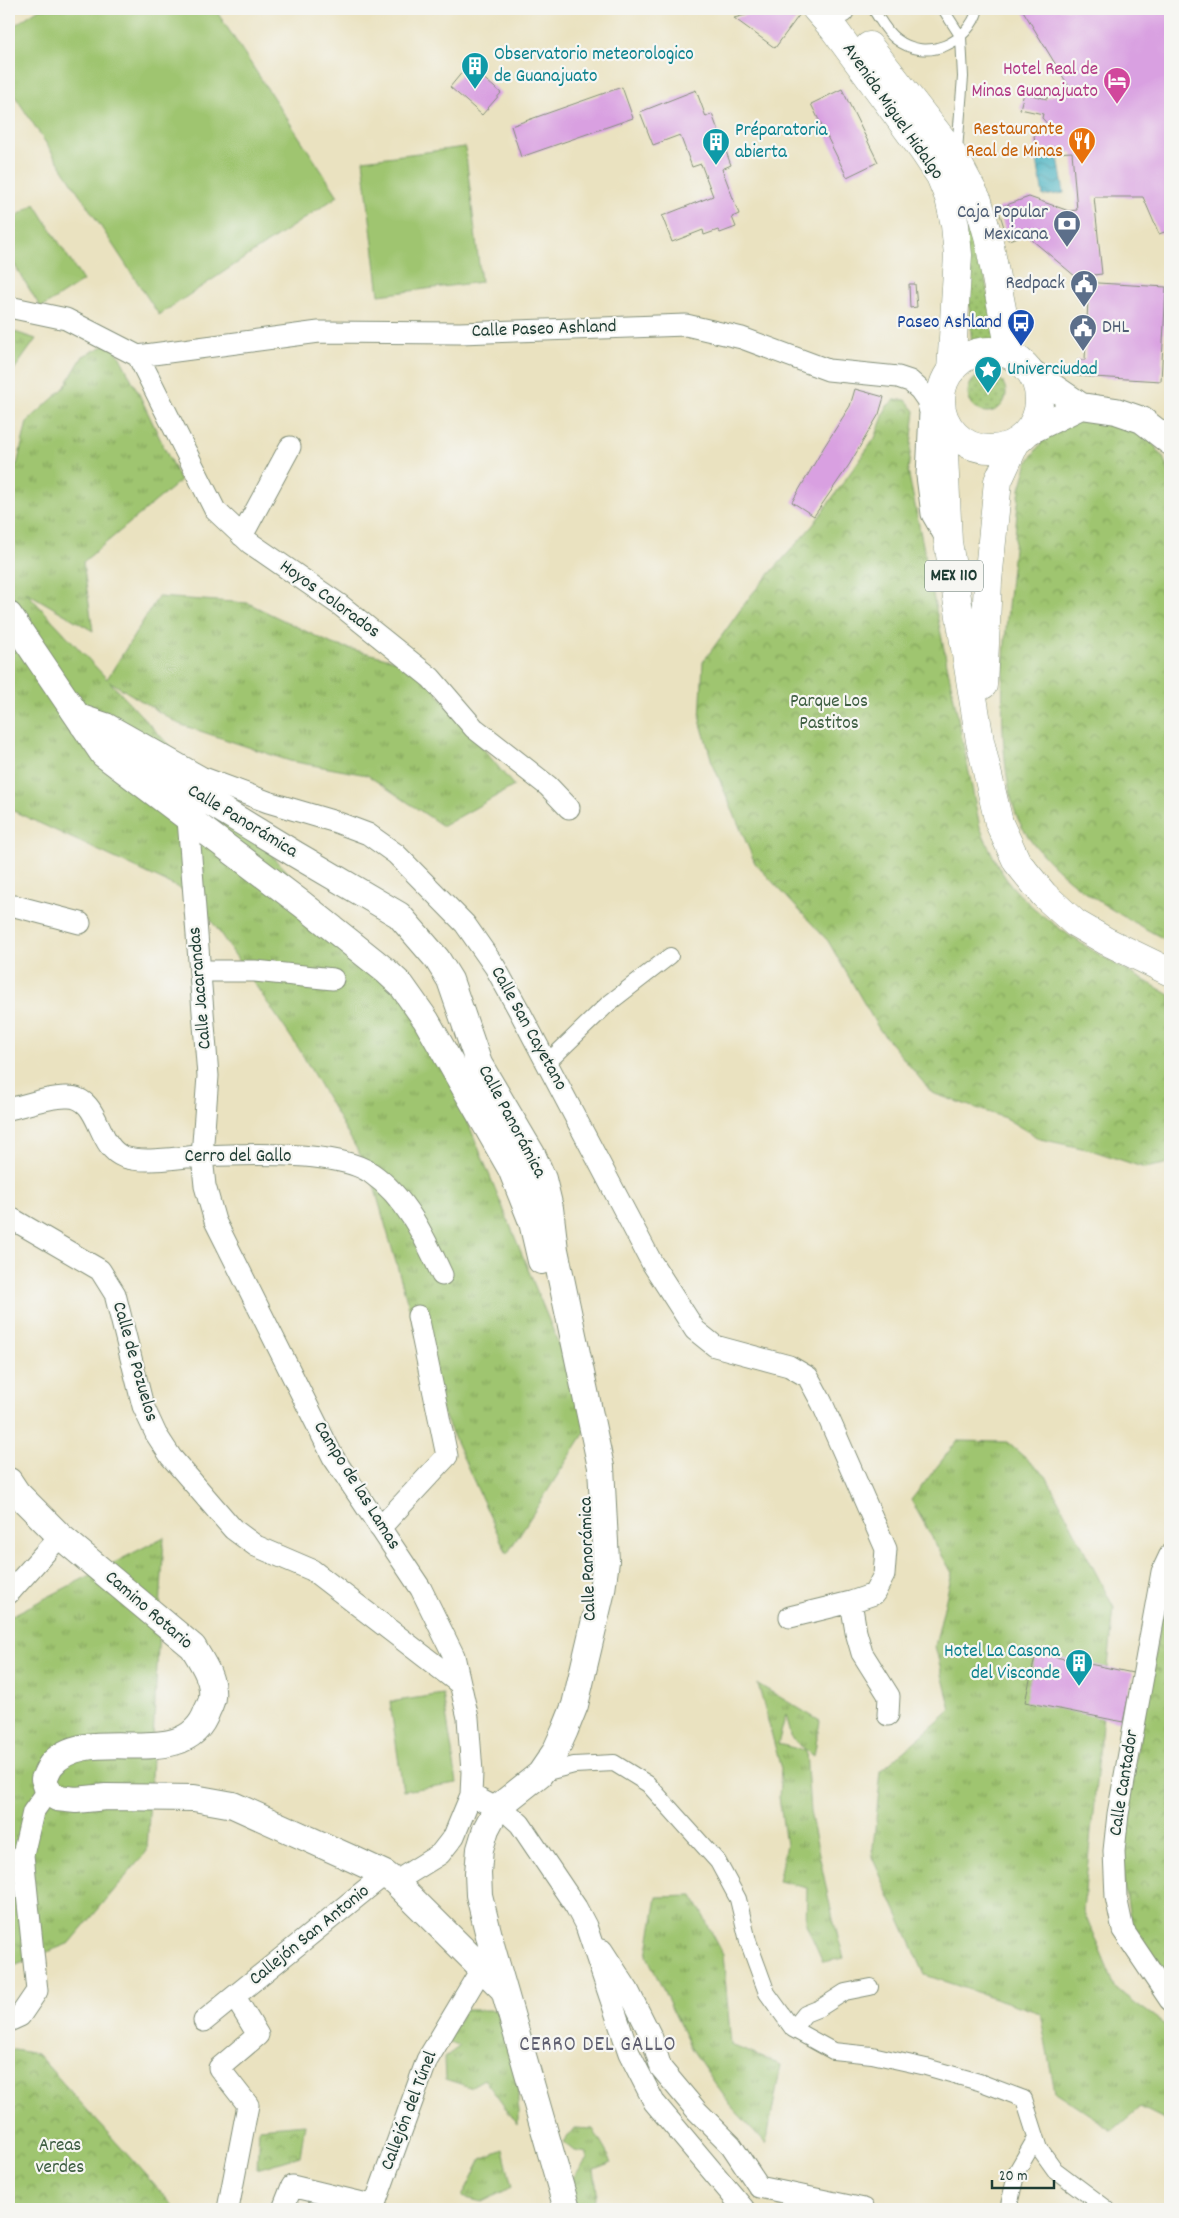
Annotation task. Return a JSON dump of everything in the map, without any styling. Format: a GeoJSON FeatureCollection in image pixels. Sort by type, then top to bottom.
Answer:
{"type":"FeatureCollection","features":[{"type":"Feature","properties":{"kind":"main road","name":"Avenida Miguel Hidalgo"},"geometry":{"type":"LineString","coordinates":[[834,9],[957,161],[978,201],[1021,364]]}},
{"type":"Feature","properties":{"kind":"main road","name":"Avenida Miguel Hidalgo"},"geometry":{"type":"LineString","coordinates":[[834,9],[833,28],[924,152],[940,176],[949,198],[955,225],[958,255],[950,371]]}},
{"type":"Feature","properties":{"kind":"main road"},"geometry":{"type":"LineString","coordinates":[[950,371],[972,354],[992,351],[1021,364]]}},
{"type":"Feature","properties":{"kind":"main road","name":"MEX 110"},"geometry":{"type":"LineString","coordinates":[[980,741],[988,581],[998,482],[1022,437],[1036,418],[1039,402],[1038,386],[1021,364]]}},
{"type":"Feature","properties":{"kind":"main road","name":"MEX 110"},"geometry":{"type":"LineString","coordinates":[[950,371],[943,387],[942,410],[948,542],[980,741],[999,823],[1017,862],[1044,895],[1075,924],[1170,972]]}},
{"type":"Feature","properties":{"kind":"main road"},"geometry":{"type":"LineString","coordinates":[[942,410],[948,425],[958,437],[971,446],[986,450],[994,449],[1022,437]]}},
{"type":"Feature","properties":{"kind":"street"},"geometry":{"type":"LineString","coordinates":[[9,307],[66,318],[138,356]]}},
{"type":"Feature","properties":{"kind":"street","name":"Calle Paseo Ashland"},"geometry":{"type":"LineString","coordinates":[[138,356],[319,332],[460,333],[686,325],[742,338],[828,370],[898,377],[910,381],[927,400],[930,412],[927,476],[932,514],[948,542]]}},
{"type":"Feature","properties":{"kind":"street","name":"Hoyos Colorados"},"geometry":{"type":"LineString","coordinates":[[138,356],[215,510],[242,536],[340,605],[431,678],[474,728],[548,786],[569,808]]}},
{"type":"Feature","properties":{"kind":"street"},"geometry":{"type":"LineString","coordinates":[[1021,364],[1081,406],[1116,410],[1142,420],[1170,442]]}},
{"type":"Feature","properties":{"kind":"street"},"geometry":{"type":"LineString","coordinates":[[1022,437],[1081,406]]}},
{"type":"Feature","properties":{"kind":"street"},"geometry":{"type":"LineString","coordinates":[[242,536],[290,447]]}},
{"type":"Feature","properties":{"kind":"street","name":"Calle Panorámica"},"geometry":{"type":"LineString","coordinates":[[9,615],[103,754],[302,904],[386,971],[402,986],[426,1020],[511,1169],[532,1222],[585,1474],[590,1506],[591,1536],[588,1594],[591,1632]]}},
{"type":"Feature","properties":{"kind":"street","name":"Calle Panorámica"},"geometry":{"type":"LineString","coordinates":[[79,719],[295,854],[399,915],[437,959],[450,980],[479,1064],[532,1154],[543,1180],[550,1208],[555,1250],[602,1477],[606,1561],[602,1590],[591,1632]]}},
{"type":"Feature","properties":{"kind":"street","name":"Calle San Cayetano"},"geometry":{"type":"LineString","coordinates":[[79,719],[107,724],[201,777],[268,802],[336,822],[368,834],[396,854],[464,924],[495,967],[652,1263],[695,1330],[715,1346],[789,1366],[808,1378],[822,1403],[886,1549],[884,1575],[874,1594],[851,1602],[790,1617]]}},
{"type":"Feature","properties":{"kind":"street","name":"Calle Jacarandas"},"geometry":{"type":"LineString","coordinates":[[188,819],[208,1076],[202,1156]]}},
{"type":"Feature","properties":{"kind":"street"},"geometry":{"type":"LineString","coordinates":[[9,906],[80,923]]}},
{"type":"Feature","properties":{"kind":"street"},"geometry":{"type":"LineString","coordinates":[[547,1063],[608,1004],[670,956]]}},
{"type":"Feature","properties":{"kind":"street"},"geometry":{"type":"LineString","coordinates":[[200,971],[255,972],[333,979]]}},
{"type":"Feature","properties":{"kind":"street","name":"Cerro del Gallo"},"geometry":{"type":"LineString","coordinates":[[9,1109],[67,1096],[80,1098],[89,1107],[112,1150],[124,1157],[138,1159],[202,1156],[322,1157],[347,1163],[370,1172],[387,1186],[422,1232],[442,1275]]}},
{"type":"Feature","properties":{"kind":"street","name":"Campo de las Lamas"},"geometry":{"type":"LineString","coordinates":[[202,1156],[205,1186],[215,1221],[333,1457],[425,1598],[454,1656],[468,1718],[471,1746],[471,1795]]}},
{"type":"Feature","properties":{"kind":"street","name":"Calle de Pozuelos"},"geometry":{"type":"LineString","coordinates":[[9,1217],[100,1270],[115,1294],[143,1406],[156,1434],[171,1457],[233,1530],[256,1546],[312,1570],[460,1684]]}},
{"type":"Feature","properties":{"kind":"street"},"geometry":{"type":"LineString","coordinates":[[380,1528],[447,1456],[418,1316]]}},
{"type":"Feature","properties":{"kind":"street","name":"Camino Rotario"},"geometry":{"type":"LineString","coordinates":[[9,1481],[17,1493],[60,1536],[193,1647],[208,1672],[212,1697],[204,1721],[191,1735],[171,1744],[83,1747],[65,1754],[50,1766],[44,1779],[48,1791]]}},
{"type":"Feature","properties":{"kind":"street"},"geometry":{"type":"LineString","coordinates":[[9,1593],[60,1536]]}},
{"type":"Feature","properties":{"kind":"street","name":"Calle Cantador"},"geometry":{"type":"LineString","coordinates":[[1170,1556],[1162,1572],[1118,1814],[1114,1851],[1116,1897],[1123,1930],[1170,2000]]}},
{"type":"Feature","properties":{"kind":"street"},"geometry":{"type":"LineString","coordinates":[[851,1602],[862,1653],[889,1696],[888,1715]]}},
{"type":"Feature","properties":{"kind":"street"},"geometry":{"type":"LineString","coordinates":[[567,2209],[504,1989],[479,1894],[478,1873],[480,1849],[486,1829],[497,1808],[540,1774],[555,1752],[575,1705],[591,1632]]}},
{"type":"Feature","properties":{"kind":"street"},"geometry":{"type":"LineString","coordinates":[[540,1774],[574,1764],[614,1763],[648,1784],[718,1862],[738,1899],[748,1941],[767,1993],[793,2030],[833,2051],[872,2055],[926,2066],[980,2082],[1024,2099],[1040,2149],[1055,2170],[1107,2209]]}},
{"type":"Feature","properties":{"kind":"street"},"geometry":{"type":"LineString","coordinates":[[9,2021],[20,2016],[37,1991],[23,1855],[33,1812],[48,1791],[57,1798],[76,1800],[106,1797],[194,1798],[233,1805],[390,1878],[504,1989]]}},
{"type":"Feature","properties":{"kind":"street"},"geometry":{"type":"LineString","coordinates":[[471,1795],[497,1808],[520,1824],[576,1906],[586,1926],[628,1990],[652,2038],[661,2068],[697,2111],[731,2145],[759,2187],[864,2209]]}},
{"type":"Feature","properties":{"kind":"street","name":"Callejón San Antonio"},"geometry":{"type":"LineString","coordinates":[[204,2021],[390,1878],[440,1854],[454,1836],[471,1795]]}},
{"type":"Feature","properties":{"kind":"street"},"geometry":{"type":"LineString","coordinates":[[586,1926],[629,2053],[654,2102],[744,2209]]}},
{"type":"Feature","properties":{"kind":"street","name":"Callejón del Túnel"},"geometry":{"type":"LineString","coordinates":[[283,2209],[292,2186],[374,2207],[427,2060],[482,1968]]}},
{"type":"Feature","properties":{"kind":"street"},"geometry":{"type":"LineString","coordinates":[[793,2030],[805,2014],[820,2008],[844,1992],[870,1987]]}},
{"type":"Feature","properties":{"kind":"street","name":"Callejón San Antonio"},"geometry":{"type":"LineString","coordinates":[[228,2209],[248,2105],[220,2068],[258,2035],[235,1997]]}},
{"type":"Feature","properties":{"kind":"street"},"geometry":{"type":"LineString","coordinates":[[1008,2209],[1017,2171],[1036,2138]]}},
{"type":"Feature","properties":{"kind":"lane"},"geometry":{"type":"LineString","coordinates":[[873,9],[895,39],[908,46],[922,50],[939,49],[956,42],[973,22],[978,9]]}},
{"type":"Feature","properties":{"kind":"lane"},"geometry":{"type":"LineString","coordinates":[[943,9],[961,37],[963,77],[957,161]]}},
{"type":"Feature","properties":{"kind":"green space"},"geometry":{"type":"Polygon","coordinates":[[[39,9],[215,9],[338,196],[159,315],[9,87],[9,29],[39,9]]]}},
{"type":"Feature","properties":{"kind":"green space"},"geometry":{"type":"Polygon","coordinates":[[[465,147],[481,282],[379,295],[363,160],[465,147]]]}},
{"type":"Feature","properties":{"kind":"green space"},"geometry":{"type":"Polygon","coordinates":[[[35,204],[83,281],[41,308],[9,256],[9,221],[35,204]]]}},
{"type":"Feature","properties":{"kind":"green space"},"geometry":{"type":"Polygon","coordinates":[[[970,228],[984,271],[996,344],[972,347],[964,230],[970,228]]]}},
{"type":"Feature","properties":{"kind":"green space"},"geometry":{"type":"Polygon","coordinates":[[[9,330],[36,339],[9,377],[9,330]]]}},
{"type":"Feature","properties":{"kind":"green space"},"geometry":{"type":"Polygon","coordinates":[[[112,342],[180,481],[83,562],[93,631],[26,592],[107,679],[158,597],[248,603],[332,644],[414,665],[514,786],[443,826],[367,775],[290,761],[179,724],[109,681],[426,1020],[591,1423],[507,1554],[433,1391],[370,1172],[299,1049],[194,895],[9,809],[9,462],[17,465],[27,422],[64,388],[83,356],[112,342]]]}},
{"type":"Feature","properties":{"kind":"green space"},"geometry":{"type":"Polygon","coordinates":[[[987,374],[1000,380],[1006,393],[1000,406],[987,412],[974,406],[968,393],[974,380],[987,374]]]}},
{"type":"Feature","properties":{"kind":"green space","name":"Parque Los Pastitos"},"geometry":{"type":"Polygon","coordinates":[[[895,400],[906,400],[915,411],[908,471],[980,827],[996,862],[1006,878],[1035,909],[1071,937],[1170,995],[1170,1163],[1145,1168],[1091,1150],[1040,1139],[1005,1118],[932,1093],[879,1029],[828,941],[755,863],[712,762],[700,720],[703,662],[751,595],[813,525],[875,438],[887,406],[895,400]]]}},
{"type":"Feature","properties":{"kind":"green space"},"geometry":{"type":"Polygon","coordinates":[[[1086,415],[1130,422],[1154,445],[1163,457],[1170,475],[1170,942],[1129,920],[1088,894],[1052,864],[1036,847],[1022,827],[1013,806],[1007,776],[1003,719],[1003,668],[1020,489],[1028,462],[1047,434],[1086,415]]]}},
{"type":"Feature","properties":{"kind":"green space"},"geometry":{"type":"Polygon","coordinates":[[[957,1441],[1007,1442],[1046,1476],[1114,1608],[1083,1910],[1116,1989],[1170,2028],[1170,2122],[1140,2107],[1113,2130],[1055,2092],[1040,2013],[925,1975],[872,1857],[881,1771],[951,1710],[935,1646],[952,1573],[911,1500],[957,1441]]]}},
{"type":"Feature","properties":{"kind":"green space"},"geometry":{"type":"Polygon","coordinates":[[[164,1537],[147,1851],[70,1943],[9,1967],[9,1617],[164,1537]]]}},
{"type":"Feature","properties":{"kind":"green space"},"geometry":{"type":"Polygon","coordinates":[[[1170,1570],[1170,1987],[1132,1930],[1123,1875],[1125,1817],[1170,1570]]]}},
{"type":"Feature","properties":{"kind":"green space"},"geometry":{"type":"Polygon","coordinates":[[[758,1684],[820,1721],[814,1756],[792,1739],[786,1714],[778,1744],[806,1751],[810,1812],[833,1919],[844,1958],[823,1962],[806,1924],[807,1888],[778,1881],[786,1845],[779,1797],[781,1769],[758,1684]]]}},
{"type":"Feature","properties":{"kind":"green space"},"geometry":{"type":"Polygon","coordinates":[[[443,1694],[457,1783],[403,1791],[390,1702],[443,1694]]]}},
{"type":"Feature","properties":{"kind":"green space"},"geometry":{"type":"Polygon","coordinates":[[[693,1896],[723,1954],[731,2045],[781,2065],[766,2144],[730,2105],[691,2048],[647,1956],[657,1897],[693,1896]]]}},
{"type":"Feature","properties":{"kind":"green space"},"geometry":{"type":"Polygon","coordinates":[[[464,2010],[497,2010],[518,2072],[518,2125],[484,2079],[470,2087],[445,2079],[444,2058],[460,2046],[447,2041],[464,2010]]]}},
{"type":"Feature","properties":{"kind":"green space","name":"Areas verdes"},"geometry":{"type":"Polygon","coordinates":[[[9,2049],[37,2054],[176,2209],[9,2209],[9,2049]]]}},
{"type":"Feature","properties":{"kind":"green space"},"geometry":{"type":"Polygon","coordinates":[[[305,2124],[300,2156],[257,2169],[259,2128],[305,2124]]]}},
{"type":"Feature","properties":{"kind":"green space"},"geometry":{"type":"Polygon","coordinates":[[[574,2128],[593,2129],[612,2162],[594,2169],[597,2191],[594,2209],[576,2209],[569,2183],[587,2159],[587,2153],[575,2151],[564,2142],[574,2128]]]}},
{"type":"Feature","properties":{"kind":"green space"},"geometry":{"type":"Polygon","coordinates":[[[503,2150],[512,2187],[482,2202],[462,2197],[481,2159],[503,2150]]]}},
{"type":"Feature","properties":{"kind":"water"},"geometry":{"type":"Polygon","coordinates":[[[1058,157],[1064,193],[1043,196],[1037,160],[1058,157]]]}},
{"type":"Feature","properties":{"kind":"building"},"geometry":{"type":"Polygon","coordinates":[[[768,9],[803,10],[775,48],[734,18],[768,9]]]}},
{"type":"Feature","properties":{"kind":"building"},"geometry":{"type":"Polygon","coordinates":[[[1022,9],[1170,9],[1170,230],[1159,234],[1143,197],[1094,197],[1102,274],[1076,277],[1026,235],[1008,240],[998,208],[1029,197],[1069,211],[1077,210],[1072,152],[1054,153],[1035,146],[1034,134],[1055,132],[1042,118],[1043,114],[1020,109],[1024,93],[1047,99],[1047,97],[1071,90],[1022,9]]]}},
{"type":"Feature","properties":{"kind":"building","name":"Observatorio meteorologico de Guanajuato"},"geometry":{"type":"Polygon","coordinates":[[[468,65],[501,93],[482,115],[450,87],[468,65]]]}},
{"type":"Feature","properties":{"kind":"building"},"geometry":{"type":"Polygon","coordinates":[[[622,87],[633,118],[521,157],[511,126],[622,87]]]}},
{"type":"Feature","properties":{"kind":"building"},"geometry":{"type":"Polygon","coordinates":[[[842,89],[878,162],[847,177],[811,104],[842,89]]]}},
{"type":"Feature","properties":{"kind":"building","name":"Préparatoria abierta"},"geometry":{"type":"Polygon","coordinates":[[[696,90],[706,117],[712,114],[731,165],[722,169],[739,214],[732,217],[736,227],[720,233],[718,230],[704,235],[703,230],[672,242],[662,216],[713,196],[701,164],[692,167],[680,135],[653,145],[640,112],[696,90]]]}},
{"type":"Feature","properties":{"kind":"building"},"geometry":{"type":"Polygon","coordinates":[[[1081,282],[1166,287],[1161,381],[1076,376],[1077,360],[1085,360],[1088,299],[1080,299],[1081,282]]]}},
{"type":"Feature","properties":{"kind":"building"},"geometry":{"type":"Polygon","coordinates":[[[909,284],[915,284],[917,307],[910,308],[909,284]]]}},
{"type":"Feature","properties":{"kind":"building"},"geometry":{"type":"Polygon","coordinates":[[[855,389],[884,397],[879,414],[849,465],[814,516],[792,502],[850,406],[855,389]]]}},
{"type":"Feature","properties":{"kind":"building","name":"Hotel La Casona del Visconde"},"geometry":{"type":"Polygon","coordinates":[[[1036,1653],[1133,1673],[1123,1722],[1025,1702],[1036,1653]]]}},
{"type":"Feature","properties":{"kind":"place","name":"Observatorio meteorologico de Guanajuato"},"geometry":{"type":"Point","coordinates":[475,90]}},
{"type":"Feature","properties":{"kind":"place","name":"Hotel Real de Minas Guanajuato"},"geometry":{"type":"Point","coordinates":[1117,105]}},
{"type":"Feature","properties":{"kind":"place","name":"Restaurante Real de Minas"},"geometry":{"type":"Point","coordinates":[1082,165]}},
{"type":"Feature","properties":{"kind":"place","name":"Préparatoria abierta"},"geometry":{"type":"Point","coordinates":[716,166]}},
{"type":"Feature","properties":{"kind":"place","name":"Caja Popular Mexicana"},"geometry":{"type":"Point","coordinates":[1067,248]}},
{"type":"Feature","properties":{"kind":"place","name":"Redpack"},"geometry":{"type":"Point","coordinates":[1084,308]}},
{"type":"Feature","properties":{"kind":"place","name":"Paseo Ashland"},"geometry":{"type":"Point","coordinates":[1021,347]}},
{"type":"Feature","properties":{"kind":"place","name":"DHL"},"geometry":{"type":"Point","coordinates":[1083,352]}},
{"type":"Feature","properties":{"kind":"place","name":"Univerciudad"},"geometry":{"type":"Point","coordinates":[988,394]}},
{"type":"Feature","properties":{"kind":"place","name":"Hotel La Casona del Visconde"},"geometry":{"type":"Point","coordinates":[1079,1687]}},
{"type":"Feature","properties":{"kind":"district","name":"CERRO DEL GALLO"},"geometry":{"type":"Point","coordinates":[598,2046]}}]}
